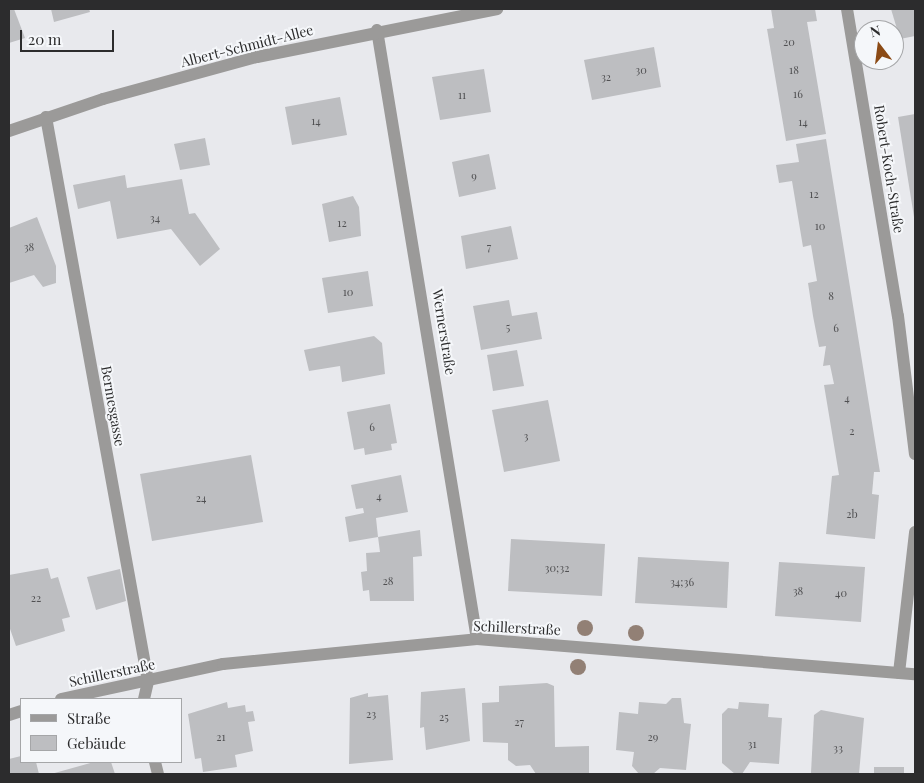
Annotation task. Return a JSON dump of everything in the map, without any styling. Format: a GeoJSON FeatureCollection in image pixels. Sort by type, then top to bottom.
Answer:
{"type":"FeatureCollection","features":[{"type":"Feature","properties":{"kind":"street","name":"Albert-Schmidt-Allee"},"geometry":{"type":"LineString","coordinates":[[9,131],[46,117],[257,56],[377,30],[497,9]]}},
{"type":"Feature","properties":{"kind":"street","name":"Robert-Koch-Straße"},"geometry":{"type":"LineString","coordinates":[[847,9],[898,316],[915,454]]}},
{"type":"Feature","properties":{"kind":"street","name":"Wernerstraße"},"geometry":{"type":"LineString","coordinates":[[377,30],[477,639]]}},
{"type":"Feature","properties":{"kind":"street","name":"Bermesgasse"},"geometry":{"type":"LineString","coordinates":[[46,117],[148,681],[144,698]]}},
{"type":"Feature","properties":{"kind":"street"},"geometry":{"type":"LineString","coordinates":[[900,673],[915,532]]}},
{"type":"Feature","properties":{"kind":"street","name":"Schillerstraße"},"geometry":{"type":"LineString","coordinates":[[66,698],[223,664],[477,639],[915,674]]}},
{"type":"Feature","properties":{"kind":"building"},"geometry":{"type":"Polygon","coordinates":[[[9,9],[14,9],[25,38],[9,43],[9,9]]]}},
{"type":"Feature","properties":{"kind":"building"},"geometry":{"type":"Polygon","coordinates":[[[51,9],[89,9],[90,12],[54,22],[51,9]]]}},
{"type":"Feature","properties":{"kind":"building"},"geometry":{"type":"Polygon","coordinates":[[[771,9],[815,9],[817,21],[807,22],[826,134],[786,141],[767,29],[774,28],[771,9]]]}},
{"type":"Feature","properties":{"kind":"building"},"geometry":{"type":"Polygon","coordinates":[[[891,9],[915,9],[915,36],[904,38],[904,20],[894,20],[891,9]]]}},
{"type":"Feature","properties":{"kind":"building"},"geometry":{"type":"Polygon","coordinates":[[[654,47],[661,87],[592,100],[584,60],[654,47]]]}},
{"type":"Feature","properties":{"kind":"building"},"geometry":{"type":"Polygon","coordinates":[[[484,69],[491,112],[440,120],[432,77],[484,69]]]}},
{"type":"Feature","properties":{"kind":"building"},"geometry":{"type":"Polygon","coordinates":[[[340,97],[347,135],[292,145],[285,107],[340,97]]]}},
{"type":"Feature","properties":{"kind":"building"},"geometry":{"type":"Polygon","coordinates":[[[915,114],[915,217],[914,217],[898,117],[915,114]]]}},
{"type":"Feature","properties":{"kind":"building"},"geometry":{"type":"Polygon","coordinates":[[[205,138],[210,165],[180,170],[174,144],[205,138]]]}},
{"type":"Feature","properties":{"kind":"building"},"geometry":{"type":"Polygon","coordinates":[[[826,139],[880,472],[874,472],[872,494],[879,495],[875,539],[826,534],[832,476],[839,475],[824,385],[834,384],[830,365],[823,366],[826,346],[819,347],[813,316],[808,283],[817,281],[811,245],[803,247],[792,181],[779,183],[776,165],[799,162],[796,144],[826,139]]]}},
{"type":"Feature","properties":{"kind":"building"},"geometry":{"type":"Polygon","coordinates":[[[489,154],[496,189],[459,197],[452,162],[489,154]]]}},
{"type":"Feature","properties":{"kind":"building"},"geometry":{"type":"Polygon","coordinates":[[[125,175],[127,188],[182,179],[189,214],[195,213],[220,249],[200,266],[171,229],[117,239],[110,201],[78,209],[73,185],[125,175]]]}},
{"type":"Feature","properties":{"kind":"building"},"geometry":{"type":"Polygon","coordinates":[[[353,196],[359,207],[361,236],[329,242],[322,204],[353,196]]]}},
{"type":"Feature","properties":{"kind":"building"},"geometry":{"type":"Polygon","coordinates":[[[37,217],[56,266],[56,283],[43,287],[34,275],[9,283],[9,228],[37,217]]]}},
{"type":"Feature","properties":{"kind":"building"},"geometry":{"type":"Polygon","coordinates":[[[511,226],[518,259],[466,269],[461,236],[511,226]]]}},
{"type":"Feature","properties":{"kind":"building"},"geometry":{"type":"Polygon","coordinates":[[[368,271],[373,306],[328,313],[322,278],[368,271]]]}},
{"type":"Feature","properties":{"kind":"building"},"geometry":{"type":"Polygon","coordinates":[[[509,300],[512,316],[537,312],[542,339],[481,350],[473,306],[509,300]]]}},
{"type":"Feature","properties":{"kind":"building"},"geometry":{"type":"Polygon","coordinates":[[[374,336],[382,343],[385,374],[342,382],[340,366],[309,371],[304,350],[374,336]]]}},
{"type":"Feature","properties":{"kind":"building"},"geometry":{"type":"Polygon","coordinates":[[[517,350],[524,386],[493,391],[487,355],[517,350]]]}},
{"type":"Feature","properties":{"kind":"building"},"geometry":{"type":"Polygon","coordinates":[[[548,400],[560,461],[504,472],[492,410],[548,400]]]}},
{"type":"Feature","properties":{"kind":"building"},"geometry":{"type":"Polygon","coordinates":[[[390,404],[397,443],[391,444],[392,450],[365,455],[364,448],[354,450],[347,412],[390,404]]]}},
{"type":"Feature","properties":{"kind":"building"},"geometry":{"type":"Polygon","coordinates":[[[251,455],[263,522],[152,541],[140,474],[251,455]]]}},
{"type":"Feature","properties":{"kind":"building"},"geometry":{"type":"Polygon","coordinates":[[[401,475],[408,512],[376,518],[378,537],[349,542],[345,517],[364,513],[363,508],[356,509],[351,485],[401,475]]]}},
{"type":"Feature","properties":{"kind":"building"},"geometry":{"type":"Polygon","coordinates":[[[420,530],[422,556],[413,557],[414,601],[370,601],[369,590],[363,591],[361,572],[367,571],[366,553],[380,552],[378,537],[420,530]]]}},
{"type":"Feature","properties":{"kind":"building"},"geometry":{"type":"Polygon","coordinates":[[[511,539],[605,544],[602,596],[508,591],[511,539]]]}},
{"type":"Feature","properties":{"kind":"building"},"geometry":{"type":"Polygon","coordinates":[[[638,557],[729,562],[727,608],[635,603],[638,557]]]}},
{"type":"Feature","properties":{"kind":"building"},"geometry":{"type":"Polygon","coordinates":[[[779,562],[865,567],[861,622],[775,616],[779,562]]]}},
{"type":"Feature","properties":{"kind":"building"},"geometry":{"type":"Polygon","coordinates":[[[48,568],[51,579],[58,577],[70,617],[62,619],[65,631],[16,646],[9,626],[9,575],[48,568]]]}},
{"type":"Feature","properties":{"kind":"building"},"geometry":{"type":"Polygon","coordinates":[[[120,569],[126,601],[96,610],[87,577],[120,569]]]}},
{"type":"Feature","properties":{"kind":"building"},"geometry":{"type":"Polygon","coordinates":[[[547,683],[554,686],[555,747],[589,746],[589,774],[536,774],[530,765],[516,766],[508,760],[508,743],[483,742],[482,703],[499,702],[499,686],[547,683]]]}},
{"type":"Feature","properties":{"kind":"building"},"geometry":{"type":"Polygon","coordinates":[[[465,688],[470,741],[426,750],[424,727],[420,728],[421,692],[465,688]]]}},
{"type":"Feature","properties":{"kind":"building"},"geometry":{"type":"Polygon","coordinates":[[[368,693],[368,697],[388,695],[393,760],[349,764],[350,698],[368,693]]]}},
{"type":"Feature","properties":{"kind":"building"},"geometry":{"type":"Polygon","coordinates":[[[672,698],[681,698],[684,723],[691,724],[686,770],[660,768],[653,774],[639,774],[632,766],[634,752],[616,750],[619,712],[638,714],[639,702],[666,704],[672,698]]]}},
{"type":"Feature","properties":{"kind":"building"},"geometry":{"type":"Polygon","coordinates":[[[227,702],[228,708],[245,705],[246,712],[253,711],[255,721],[248,722],[253,751],[235,755],[237,767],[203,772],[201,758],[195,759],[188,714],[227,702]]]}},
{"type":"Feature","properties":{"kind":"building"},"geometry":{"type":"Polygon","coordinates":[[[739,702],[769,704],[768,717],[782,718],[779,764],[750,762],[742,774],[735,774],[722,763],[722,714],[728,708],[738,709],[739,702]]]}},
{"type":"Feature","properties":{"kind":"building"},"geometry":{"type":"Polygon","coordinates":[[[821,710],[864,718],[859,774],[811,773],[814,715],[821,710]]]}},
{"type":"Feature","properties":{"kind":"building"},"geometry":{"type":"Polygon","coordinates":[[[20,756],[20,763],[36,763],[39,774],[9,774],[9,759],[20,756]]]}},
{"type":"Feature","properties":{"kind":"building"},"geometry":{"type":"Polygon","coordinates":[[[90,763],[111,763],[115,774],[51,774],[90,763]]]}},
{"type":"Feature","properties":{"kind":"building"},"geometry":{"type":"Polygon","coordinates":[[[874,767],[904,767],[904,774],[874,774],[874,767]]]}}]}
